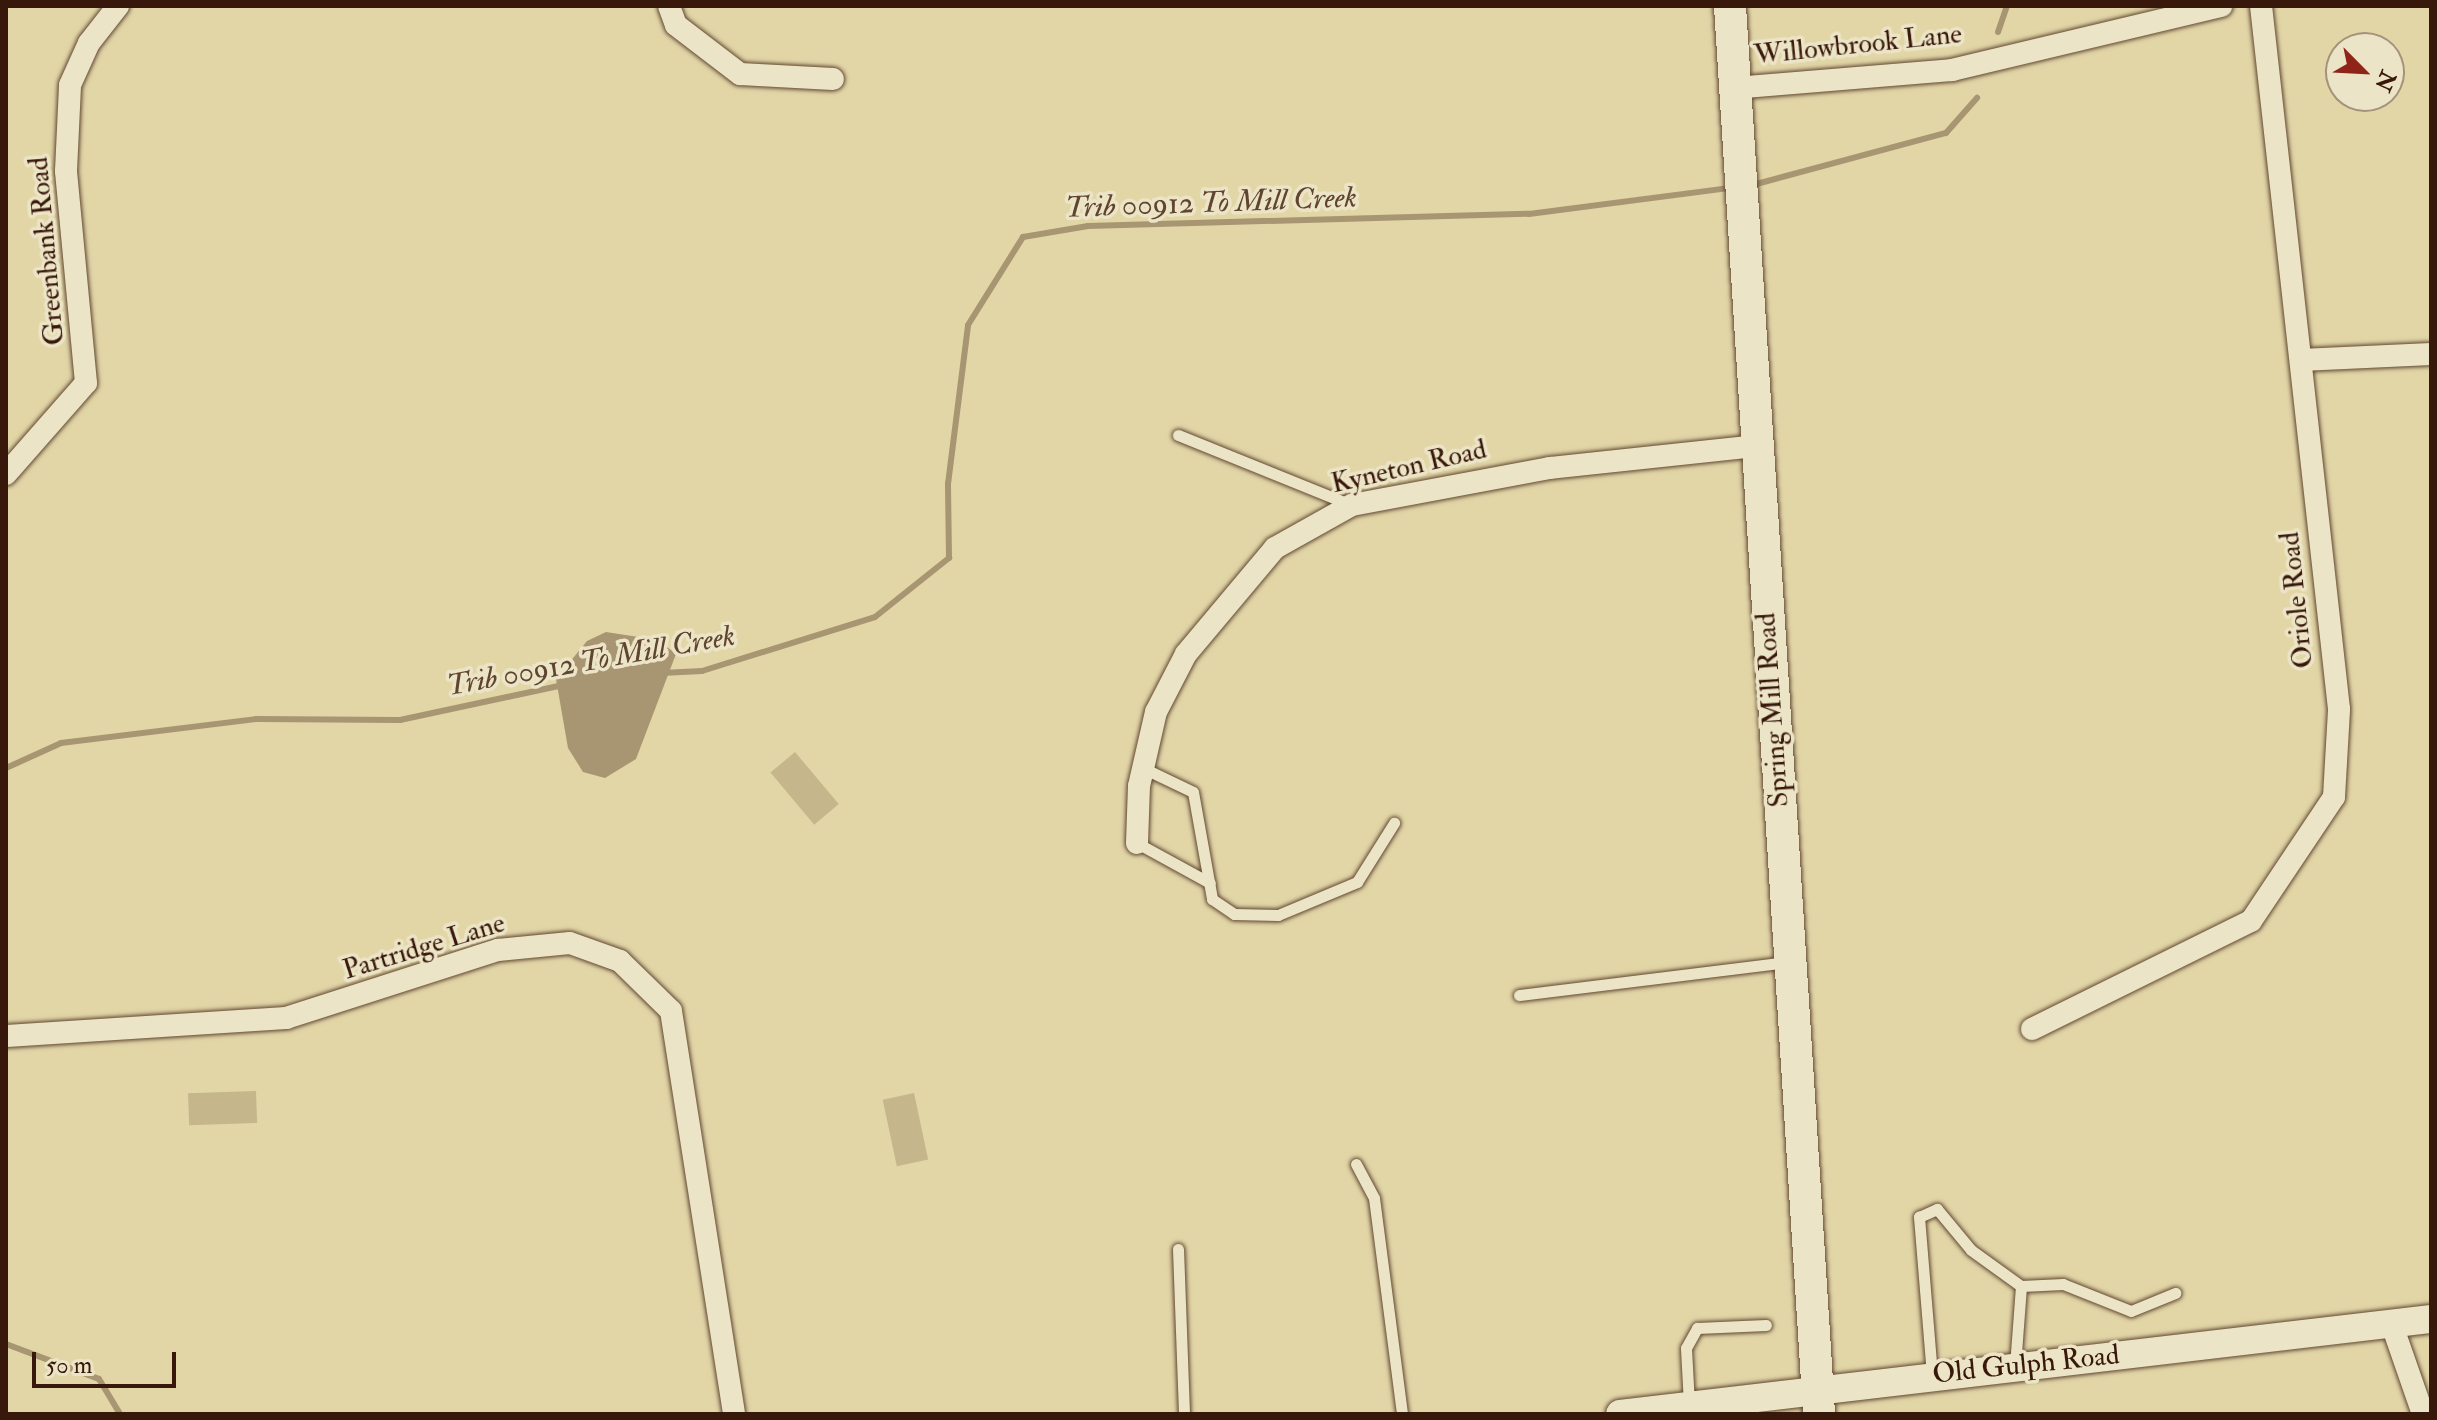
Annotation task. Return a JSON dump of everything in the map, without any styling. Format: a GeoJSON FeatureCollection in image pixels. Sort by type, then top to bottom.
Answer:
{"type":"FeatureCollection","features":[{"type":"Feature","properties":{"kind":"main road","name":"Spring Mill Road"},"geometry":{"type":"LineString","coordinates":[[1730,6],[1817,1401]]}},
{"type":"Feature","properties":{"kind":"street","name":"Greenbank Road"},"geometry":{"type":"LineString","coordinates":[[6,474],[86,383],[66,171],[70,85],[89,43],[118,6]]}},
{"type":"Feature","properties":{"kind":"street"},"geometry":{"type":"LineString","coordinates":[[669,6],[676,25],[740,74],[833,79]]}},
{"type":"Feature","properties":{"kind":"street","name":"Willowbrook Lane"},"geometry":{"type":"LineString","coordinates":[[1734,88],[1952,70],[2221,6]]}},
{"type":"Feature","properties":{"kind":"street","name":"Oriole Road"},"geometry":{"type":"LineString","coordinates":[[2032,1029],[2251,921],[2334,797],[2339,709],[2261,6]]}},
{"type":"Feature","properties":{"kind":"street"},"geometry":{"type":"LineString","coordinates":[[2301,360],[2431,354]]}},
{"type":"Feature","properties":{"kind":"street","name":"Kyneton Road"},"geometry":{"type":"LineString","coordinates":[[1137,843],[1143,768],[1156,712],[1228,597],[1275,548],[1352,505],[1550,468],[1756,446]]}},
{"type":"Feature","properties":{"kind":"street","name":"Partridge Lane"},"geometry":{"type":"LineString","coordinates":[[6,1036],[286,1018],[498,950],[570,943],[620,961],[671,1011],[734,1414]]}},
{"type":"Feature","properties":{"kind":"street","name":"Old Gulph Road"},"geometry":{"type":"LineString","coordinates":[[1620,1414],[1689,1405],[1817,1401],[1932,1375],[2431,1319]]}},
{"type":"Feature","properties":{"kind":"street"},"geometry":{"type":"LineString","coordinates":[[2392,1325],[2423,1414]]}},
{"type":"Feature","properties":{"kind":"lane"},"geometry":{"type":"LineString","coordinates":[[1178,435],[1352,505]]}},
{"type":"Feature","properties":{"kind":"lane"},"geometry":{"type":"LineString","coordinates":[[1143,768],[1193,792],[1212,899],[1234,914],[1278,915],[1357,882],[1394,823]]}},
{"type":"Feature","properties":{"kind":"lane"},"geometry":{"type":"LineString","coordinates":[[1137,843],[1210,883]]}},
{"type":"Feature","properties":{"kind":"lane"},"geometry":{"type":"LineString","coordinates":[[1519,995],[1789,962]]}},
{"type":"Feature","properties":{"kind":"lane"},"geometry":{"type":"LineString","coordinates":[[1356,1164],[1374,1198],[1402,1414]]}},
{"type":"Feature","properties":{"kind":"lane"},"geometry":{"type":"LineString","coordinates":[[1932,1375],[1919,1217],[1937,1209],[1971,1250],[2021,1286],[2063,1284],[2131,1311],[2175,1293]]}},
{"type":"Feature","properties":{"kind":"lane"},"geometry":{"type":"LineString","coordinates":[[1178,1249],[1184,1414]]}},
{"type":"Feature","properties":{"kind":"lane"},"geometry":{"type":"LineString","coordinates":[[2015,1367],[2021,1286]]}},
{"type":"Feature","properties":{"kind":"lane"},"geometry":{"type":"LineString","coordinates":[[1689,1405],[1686,1348],[1697,1328],[1766,1325]]}},
{"type":"Feature","properties":{"kind":"shaded area"},"geometry":{"type":"Polygon","coordinates":[[[795,752],[839,804],[814,825],[770,773],[795,752]]]}},
{"type":"Feature","properties":{"kind":"shaded area"},"geometry":{"type":"Polygon","coordinates":[[[256,1091],[257,1123],[189,1125],[188,1093],[256,1091]]]}},
{"type":"Feature","properties":{"kind":"shaded area"},"geometry":{"type":"Polygon","coordinates":[[[914,1093],[928,1160],[897,1166],[883,1100],[914,1093]]]}},
{"type":"Feature","properties":{"kind":"water"},"geometry":{"type":"Polygon","coordinates":[[[606,632],[658,640],[676,654],[636,759],[605,778],[583,772],[568,748],[556,679],[587,641],[606,632]]]}},
{"type":"Feature","properties":{"kind":"waterway","name":"Trib 00912 To Mill Creek"},"geometry":{"type":"LineString","coordinates":[[1998,32],[2007,6]]}},
{"type":"Feature","properties":{"kind":"waterway","name":"Trib 00912 To Mill Creek"},"geometry":{"type":"LineString","coordinates":[[1749,186],[1946,133],[1977,98]]}},
{"type":"Feature","properties":{"kind":"waterway","name":"Trib 00912 To Mill Creek"},"geometry":{"type":"LineString","coordinates":[[662,673],[702,671],[875,617],[949,558],[948,484],[968,325],[1023,237],[1088,226],[1529,214],[1730,188]]}},
{"type":"Feature","properties":{"kind":"waterway","name":"Trib 00912 To Mill Creek"},"geometry":{"type":"LineString","coordinates":[[6,768],[61,743],[256,719],[400,720],[563,685]]}},
{"type":"Feature","properties":{"kind":"waterway"},"geometry":{"type":"LineString","coordinates":[[6,1344],[99,1379],[120,1414]]}}]}
